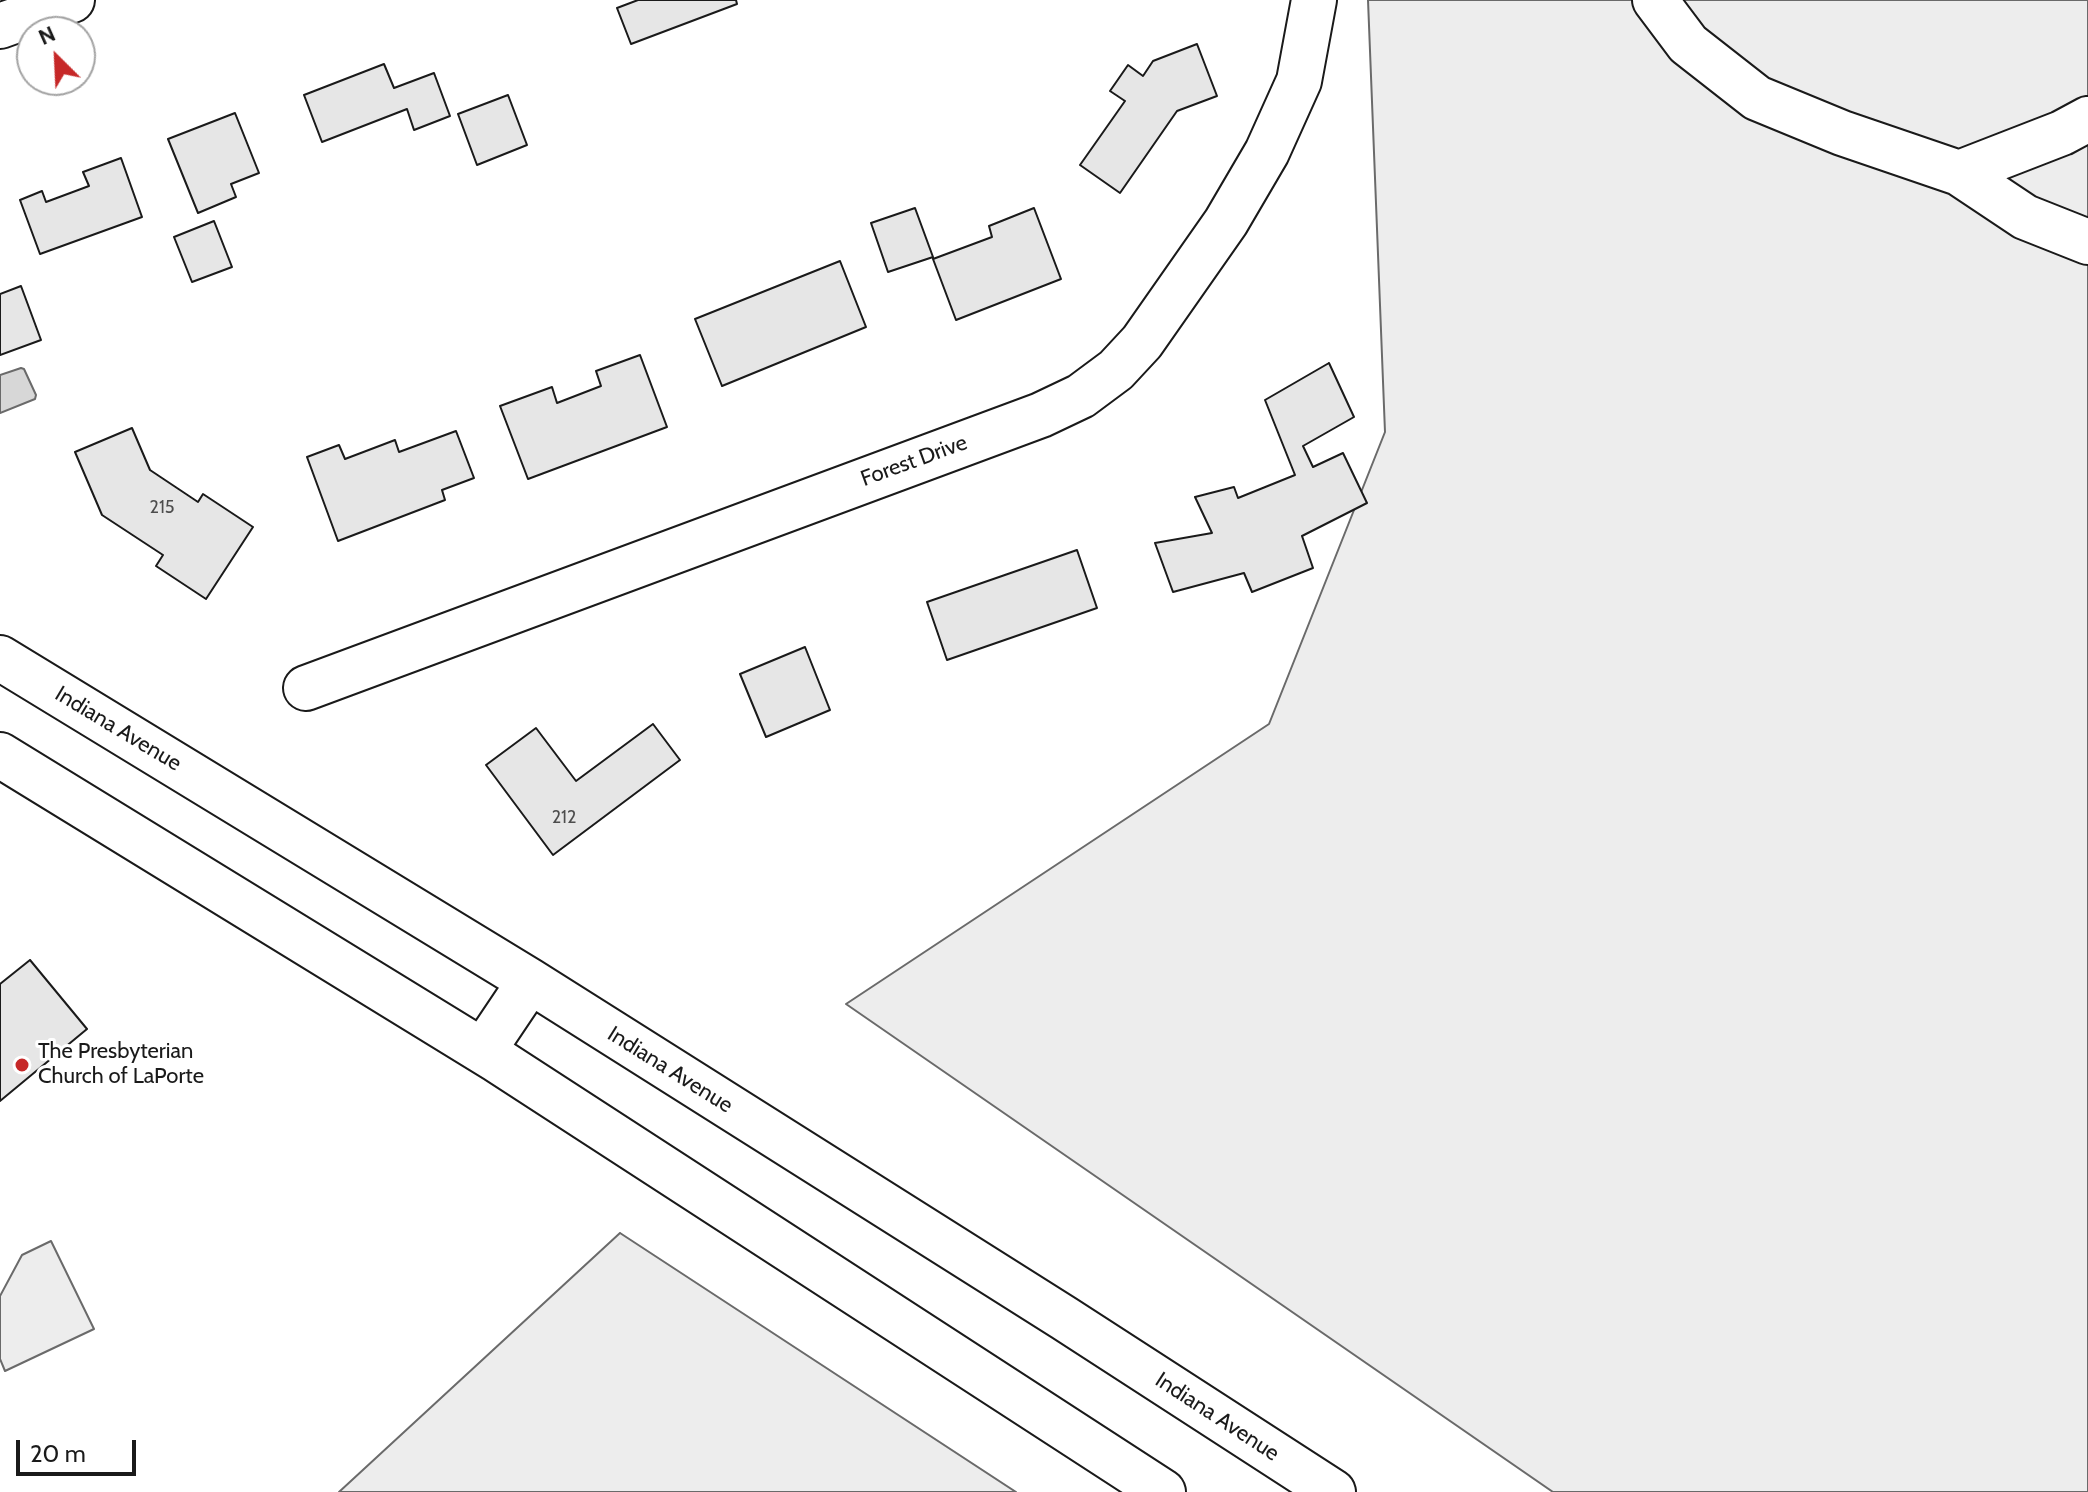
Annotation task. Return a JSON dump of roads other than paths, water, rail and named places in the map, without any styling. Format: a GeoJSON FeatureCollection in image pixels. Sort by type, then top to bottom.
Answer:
{"type":"FeatureCollection","features":[{"type":"Feature","properties":{"kind":"main road"},"geometry":{"type":"LineString","coordinates":[[0,26],[72,0]]}},
{"type":"Feature","properties":{"kind":"main road","name":"Forest Drive"},"geometry":{"type":"LineString","coordinates":[[306,688],[1041,415],[1081,396],[1116,370],[1142,342],[1226,222],[1267,152],[1299,81],[1314,0]]}},
{"type":"Feature","properties":{"kind":"main road"},"geometry":{"type":"LineString","coordinates":[[1661,4],[1688,44],[1757,98],[1842,133],[1959,173],[2025,217],[2088,242]]}},
{"type":"Feature","properties":{"kind":"main road"},"geometry":{"type":"LineString","coordinates":[[1959,173],[2062,133],[2088,119]]}},
{"type":"Feature","properties":{"kind":"main road","name":"Indiana Avenue"},"geometry":{"type":"LineString","coordinates":[[0,658],[530,981],[1333,1492]]}},
{"type":"Feature","properties":{"kind":"main road"},"geometry":{"type":"LineString","coordinates":[[0,755],[483,1051],[1163,1492]]}},
{"type":"Feature","properties":{"kind":"main road"},"geometry":{"type":"LineString","coordinates":[[483,1051],[530,981]]}},
{"type":"Feature","properties":{"kind":"place","name":"The Presbyterian Church of LaPorte"},"geometry":{"type":"Point","coordinates":[22,1065]}}]}
